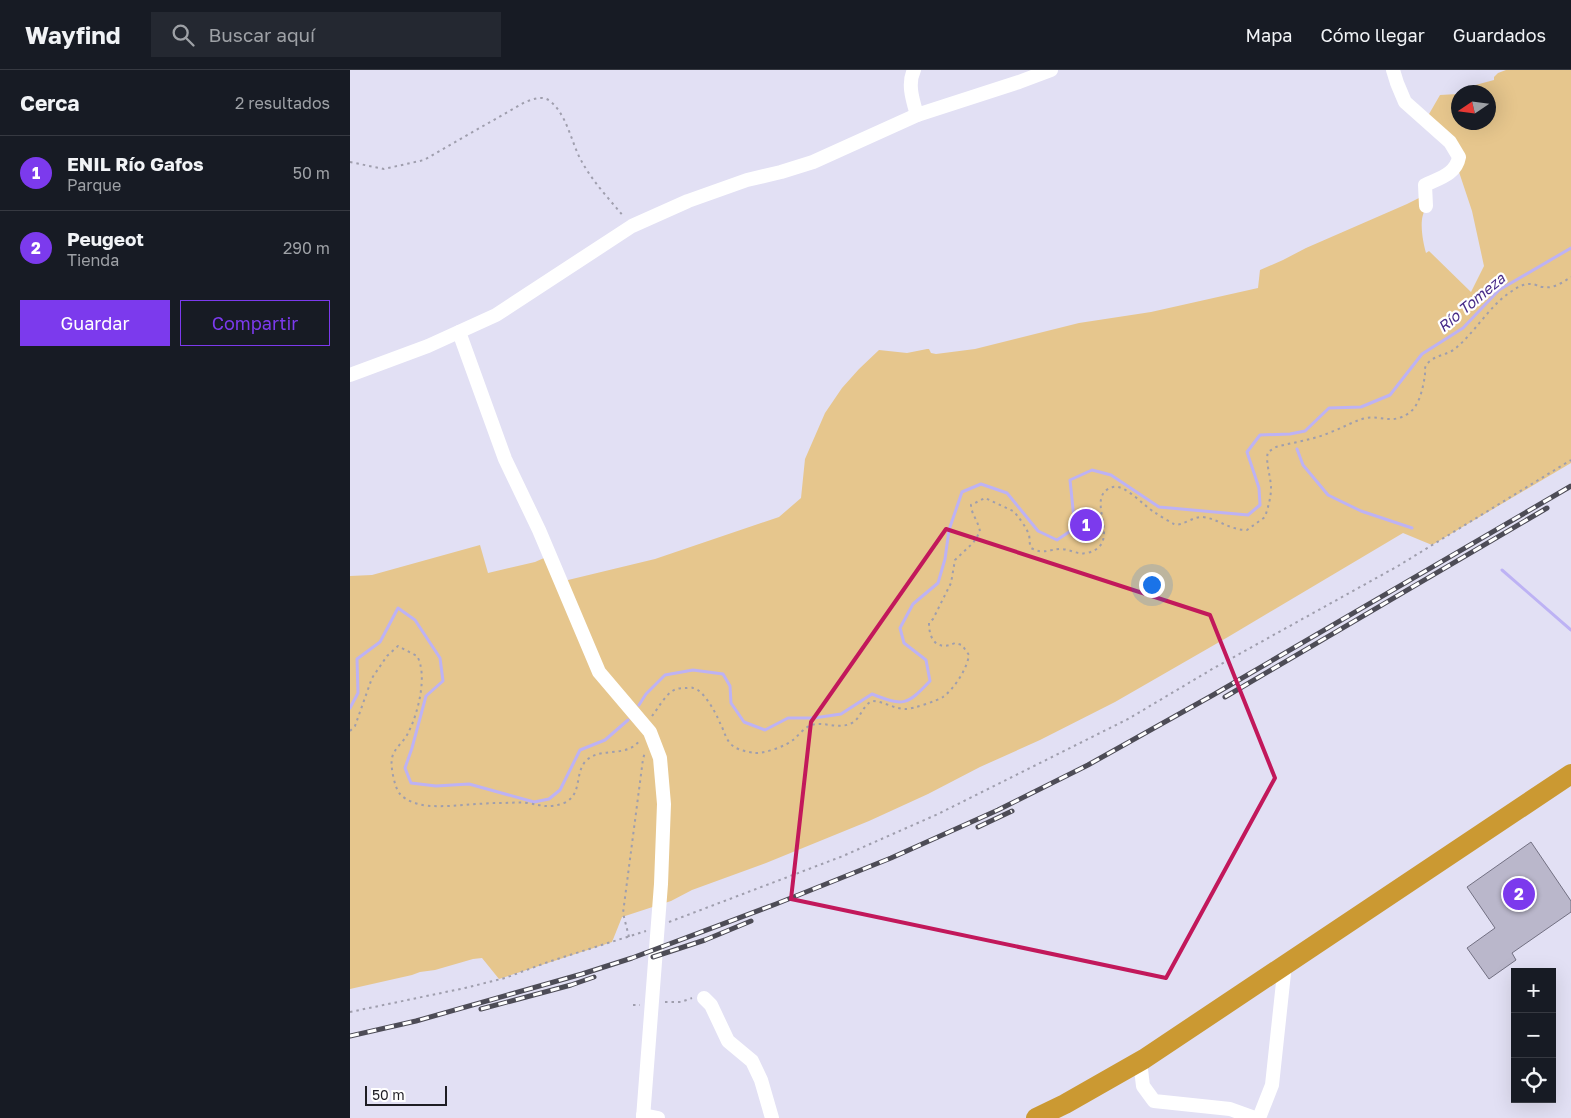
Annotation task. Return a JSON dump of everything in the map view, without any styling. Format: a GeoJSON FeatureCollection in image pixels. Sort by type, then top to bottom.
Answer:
{"type":"FeatureCollection","features":[{"type":"Feature","properties":{"kind":"highway"},"geometry":{"type":"LineString","coordinates":[[1036,1118],[1140,1062],[1571,774]]}},
{"type":"Feature","properties":{"kind":"street"},"geometry":{"type":"LineString","coordinates":[[914,70],[911,93],[917,115]]}},
{"type":"Feature","properties":{"kind":"street"},"geometry":{"type":"LineString","coordinates":[[350,375],[428,346],[496,315],[632,226],[696,198],[747,180],[813,162],[917,115],[1050,70]]}},
{"type":"Feature","properties":{"kind":"street"},"geometry":{"type":"LineString","coordinates":[[1393,70],[1405,102],[1450,142],[1459,157],[1458,164],[1453,171],[1425,186],[1426,206]]}},
{"type":"Feature","properties":{"kind":"street"},"geometry":{"type":"LineString","coordinates":[[459,332],[505,459],[538,530],[599,672],[648,729],[660,758],[664,804],[661,884],[643,1116],[658,1118]]}},
{"type":"Feature","properties":{"kind":"street"},"geometry":{"type":"LineString","coordinates":[[1140,1062],[1143,1086],[1154,1101],[1230,1109],[1257,1118],[1272,1085],[1286,964]]}},
{"type":"Feature","properties":{"kind":"street"},"geometry":{"type":"LineString","coordinates":[[704,998],[711,1005],[728,1041],[752,1061],[761,1080],[772,1118]]}},
{"type":"Feature","properties":{"kind":"path"},"geometry":{"type":"LineString","coordinates":[[350,162],[384,169],[424,160],[525,102],[539,97],[550,100],[563,117],[582,162],[632,226]]}},
{"type":"Feature","properties":{"kind":"path"},"geometry":{"type":"LineString","coordinates":[[350,731],[355,726],[372,678],[387,656],[398,646],[417,656],[421,667],[421,682],[415,717],[408,734],[392,758],[391,765],[395,784],[400,794],[408,800],[431,806],[525,803],[552,807],[570,800],[576,792],[581,769],[589,758],[635,746],[648,729],[661,704],[674,690],[679,688],[694,688],[701,691],[715,711],[733,746],[746,752],[757,753],[777,748],[792,741],[808,726],[818,724],[843,726],[851,723],[857,719],[867,703],[872,701],[907,709],[941,699],[949,692],[963,672],[968,664],[969,655],[962,646],[955,643],[948,646],[940,646],[935,643],[929,632],[929,624],[951,583],[955,560],[973,543],[980,532],[978,521],[971,510],[971,505],[985,498],[1008,507],[1016,514],[1026,529],[1031,548],[1050,552],[1061,549],[1081,553],[1098,547],[1102,542],[1105,532],[1100,507],[1101,496],[1108,489],[1114,487],[1120,487],[1154,512],[1175,524],[1180,525],[1188,520],[1203,517],[1231,528],[1247,530],[1265,517],[1271,488],[1268,452],[1284,445],[1331,433],[1349,423],[1368,417],[1386,420],[1407,415],[1417,404],[1425,367],[1428,362],[1454,350],[1468,338],[1498,303],[1511,292],[1524,284],[1542,287],[1555,286],[1571,277]]}},
{"type":"Feature","properties":{"kind":"path"},"geometry":{"type":"LineString","coordinates":[[664,924],[842,856],[938,814],[1128,719],[1214,668],[1398,566],[1571,460]]}},
{"type":"Feature","properties":{"kind":"path"},"geometry":{"type":"LineString","coordinates":[[629,937],[623,913],[648,729]]}},
{"type":"Feature","properties":{"kind":"path"},"geometry":{"type":"LineString","coordinates":[[350,1012],[505,978],[551,961],[646,931]]}},
{"type":"Feature","properties":{"kind":"path"},"geometry":{"type":"LineString","coordinates":[[662,1002],[682,1002],[694,997],[704,998]]}},
{"type":"Feature","properties":{"kind":"path"},"geometry":{"type":"LineString","coordinates":[[633,1005],[643,1004]]}},
{"type":"Feature","properties":{"kind":"highlighted area"},"geometry":{"type":"Polygon","coordinates":[[[946,529],[1210,615],[1275,778],[1166,978],[791,899],[811,722],[946,529]]]}},
{"type":"Feature","properties":{"kind":"shaded area"},"geometry":{"type":"Polygon","coordinates":[[[1506,70],[1571,70],[1571,463],[1432,545],[1403,533],[1115,702],[928,794],[869,821],[766,863],[692,890],[671,901],[622,917],[612,942],[499,979],[482,958],[350,989],[350,576],[372,575],[480,545],[488,573],[535,562],[544,558],[559,578],[568,580],[655,559],[779,517],[801,498],[805,459],[825,413],[842,388],[879,350],[907,353],[929,349],[931,353],[936,354],[975,349],[1079,323],[1151,312],[1258,288],[1260,270],[1423,196],[1426,209],[1422,218],[1422,230],[1426,253],[1429,251],[1471,292],[1484,266],[1472,211],[1459,172],[1461,166],[1425,121],[1440,95],[1451,94],[1451,130],[1496,130],[1496,85],[1475,85],[1494,80],[1498,73],[1506,70]]]}},
{"type":"Feature","properties":{"kind":"building"},"geometry":{"type":"Polygon","coordinates":[[[1531,842],[1571,901],[1571,912],[1512,953],[1516,960],[1489,979],[1467,948],[1495,928],[1467,887],[1531,842]]]}},
{"type":"Feature","properties":{"kind":"waterway","name":"Río Tomeza"},"geometry":{"type":"LineString","coordinates":[[639,705],[646,694],[665,675],[693,670],[723,674],[730,686],[731,703],[744,722],[765,730],[788,718],[814,718],[841,714],[872,694],[898,702],[910,699],[930,681],[926,660],[904,643],[900,628],[913,604],[938,583],[945,559],[949,530],[962,492],[981,484],[1007,493],[1038,531],[1057,540],[1075,528],[1070,480],[1092,470],[1111,475],[1159,507],[1248,515],[1260,505],[1259,488],[1247,452],[1260,435],[1290,434],[1305,431],[1329,408],[1361,407],[1390,395],[1422,354],[1463,328],[1499,290],[1571,248]]}},
{"type":"Feature","properties":{"kind":"waterway"},"geometry":{"type":"LineString","coordinates":[[1297,449],[1303,465],[1328,495],[1361,511],[1412,528]]}},
{"type":"Feature","properties":{"kind":"waterway"},"geometry":{"type":"LineString","coordinates":[[1502,570],[1571,630]]}},
{"type":"Feature","properties":{"kind":"waterway","name":"Río Tomeza"},"geometry":{"type":"LineString","coordinates":[[350,708],[358,693],[357,659],[380,642],[398,608],[415,620],[440,658],[443,681],[426,696],[405,768],[411,783],[436,786],[469,784],[534,802],[549,799],[560,790],[580,750],[605,740],[628,720]]}},
{"type":"Feature","properties":{"kind":"railway"},"geometry":{"type":"LineString","coordinates":[[350,1036],[416,1021],[632,958],[891,858],[998,810],[1088,765],[1213,695],[1571,486]]}},
{"type":"Feature","properties":{"kind":"railway"},"geometry":{"type":"LineString","coordinates":[[1225,697],[1547,508]]}},
{"type":"Feature","properties":{"kind":"railway"},"geometry":{"type":"LineString","coordinates":[[978,827],[1012,811]]}},
{"type":"Feature","properties":{"kind":"railway"},"geometry":{"type":"LineString","coordinates":[[653,957],[705,940],[751,921]]}},
{"type":"Feature","properties":{"kind":"railway"},"geometry":{"type":"LineString","coordinates":[[481,1009],[594,977]]}},
{"type":"Feature","properties":{"kind":"place","name":"ENIL Río Gafos"},"geometry":{"type":"Point","coordinates":[1086,525]}},
{"type":"Feature","properties":{"kind":"place","name":"Peugeot"},"geometry":{"type":"Point","coordinates":[1519,894]}}]}
